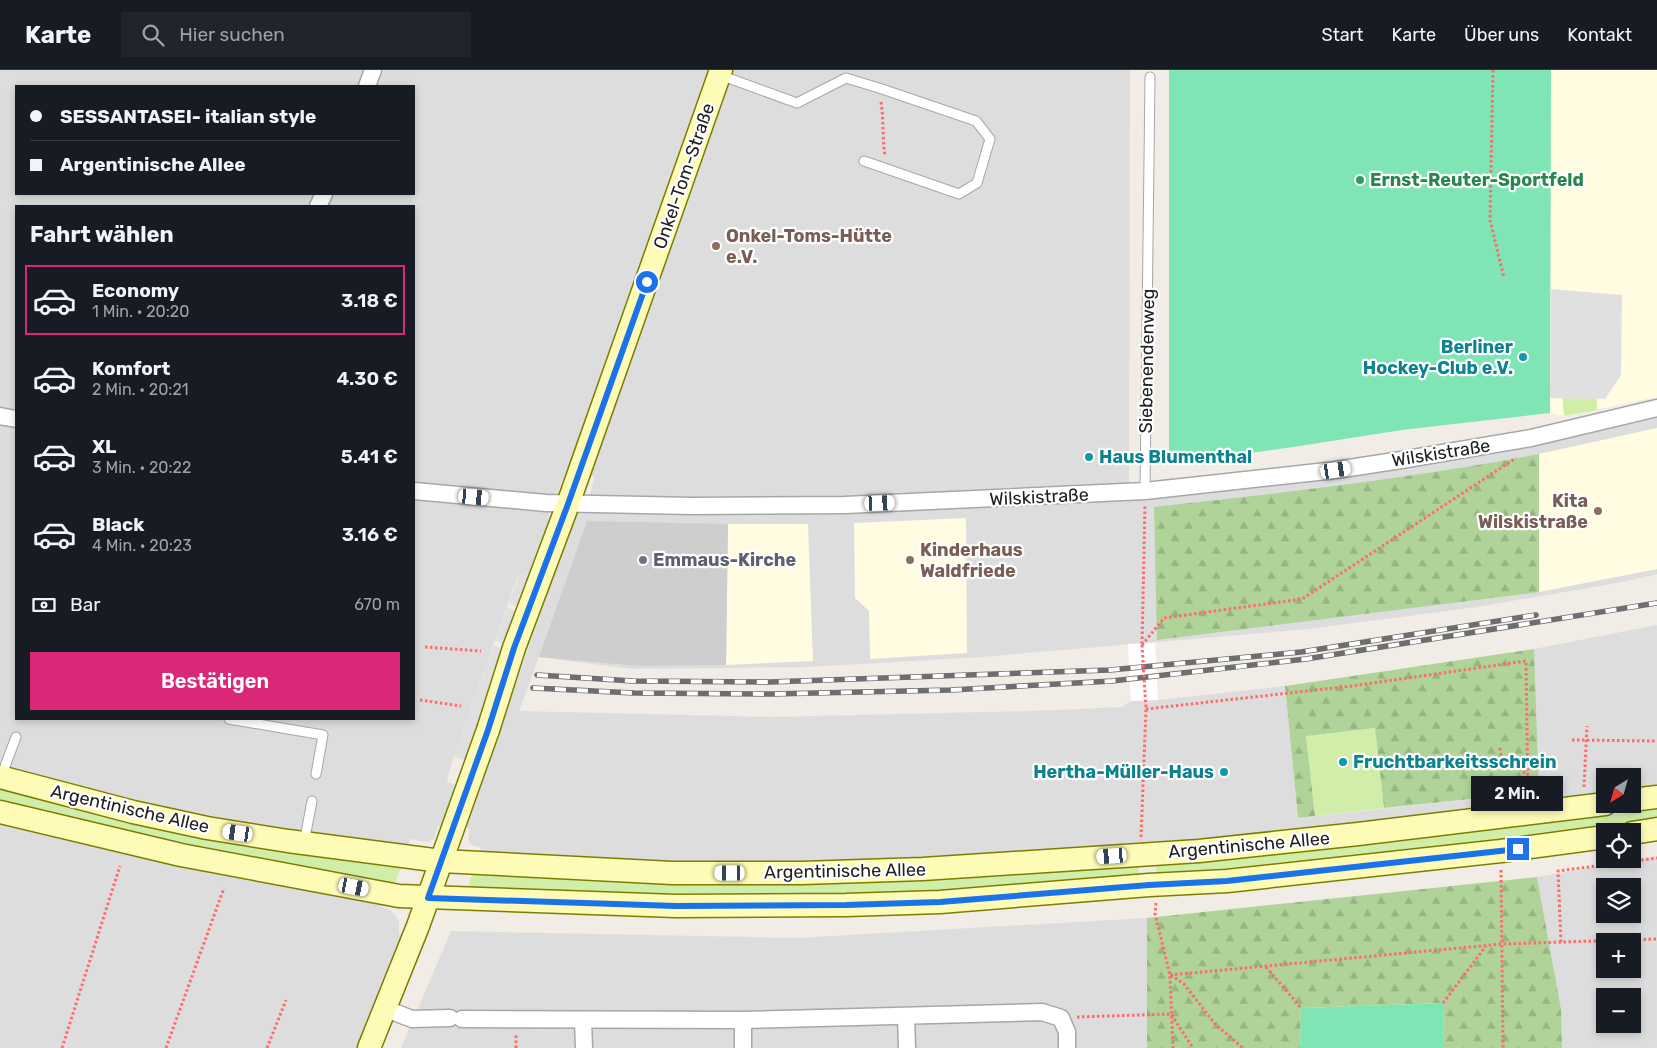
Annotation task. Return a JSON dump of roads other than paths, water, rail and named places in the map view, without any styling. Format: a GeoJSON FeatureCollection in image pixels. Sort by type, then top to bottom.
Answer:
{"type":"FeatureCollection","features":[{"type":"Feature","properties":{"kind":"main road","name":"Onkel-Tom-Straße"},"geometry":{"type":"LineString","coordinates":[[441,862],[488,730],[514,648],[568,504],[721,72]]}},
{"type":"Feature","properties":{"kind":"main road","name":"Argentinische Allee"},"geometry":{"type":"LineString","coordinates":[[1,777],[133,812],[207,828],[304,844],[441,862],[672,873],[802,873],[967,867],[1199,851],[1596,805]]}},
{"type":"Feature","properties":{"kind":"main road"},"geometry":{"type":"LineString","coordinates":[[1641,799],[1657,797]]}},
{"type":"Feature","properties":{"kind":"main road","name":"Argentinische Allee"},"geometry":{"type":"LineString","coordinates":[[0,812],[181,855],[398,896],[676,906],[846,905],[940,902],[1149,885],[1227,881],[1501,851],[1596,838]]}},
{"type":"Feature","properties":{"kind":"main road"},"geometry":{"type":"LineString","coordinates":[[1641,832],[1657,829]]}},
{"type":"Feature","properties":{"kind":"main road"},"geometry":{"type":"LineString","coordinates":[[369,1048],[386,1009],[441,862]]}},
{"type":"Feature","properties":{"kind":"street"},"geometry":{"type":"LineString","coordinates":[[367,85],[373,70]]}},
{"type":"Feature","properties":{"kind":"street","name":"Wilskistraße"},"geometry":{"type":"LineString","coordinates":[[415,491],[568,504],[692,506],[845,505],[1145,491],[1336,470],[1532,438],[1657,408]]}},
{"type":"Feature","properties":{"kind":"street"},"geometry":{"type":"LineString","coordinates":[[0,416],[15,419]]}},
{"type":"Feature","properties":{"kind":"street"},"geometry":{"type":"LineString","coordinates":[[386,1009],[412,1019],[583,1020],[743,1020],[1042,1012],[1061,1018],[1067,1032],[1067,1048]]}},
{"type":"Feature","properties":{"kind":"street"},"geometry":{"type":"LineString","coordinates":[[906,1016],[907,1048]]}},
{"type":"Feature","properties":{"kind":"street"},"geometry":{"type":"LineString","coordinates":[[583,1020],[584,1048]]}},
{"type":"Feature","properties":{"kind":"street"},"geometry":{"type":"LineString","coordinates":[[743,1020],[743,1048]]}},
{"type":"Feature","properties":{"kind":"lane"},"geometry":{"type":"LineString","coordinates":[[721,72],[797,103],[846,78],[976,121],[990,139],[977,183],[959,194],[864,161]]}},
{"type":"Feature","properties":{"kind":"lane","name":"Siebenendenweg"},"geometry":{"type":"LineString","coordinates":[[1145,491],[1150,77]]}},
{"type":"Feature","properties":{"kind":"lane"},"geometry":{"type":"LineString","coordinates":[[235,720],[323,735],[316,774]]}},
{"type":"Feature","properties":{"kind":"lane"},"geometry":{"type":"LineString","coordinates":[[1,777],[16,737]]}},
{"type":"Feature","properties":{"kind":"lane"},"geometry":{"type":"LineString","coordinates":[[304,844],[312,801]]}},
{"type":"Feature","properties":{"kind":"railway"},"geometry":{"type":"LineString","coordinates":[[533,688],[634,693],[771,694],[951,690],[1112,681],[1306,659],[1657,603]]}},
{"type":"Feature","properties":{"kind":"railway"},"geometry":{"type":"LineString","coordinates":[[537,675],[633,681],[770,682],[1110,670],[1301,652],[1536,615]]}},
{"type":"Feature","properties":{"kind":"place","name":"Ernst-Reuter-Sportfeld"},"geometry":{"type":"Point","coordinates":[1360,180]}},
{"type":"Feature","properties":{"kind":"place","name":"Onkel-Toms-Hütte e.V."},"geometry":{"type":"Point","coordinates":[716,246]}},
{"type":"Feature","properties":{"kind":"place","name":"Berliner Hockey-Club e.V."},"geometry":{"type":"Point","coordinates":[1523,357]}},
{"type":"Feature","properties":{"kind":"place","name":"Haus Blumenthal"},"geometry":{"type":"Point","coordinates":[1089,457]}},
{"type":"Feature","properties":{"kind":"place","name":"Kita Wilskistraße"},"geometry":{"type":"Point","coordinates":[1598,511]}},
{"type":"Feature","properties":{"kind":"place","name":"Emmaus-Kirche"},"geometry":{"type":"Point","coordinates":[643,560]}},
{"type":"Feature","properties":{"kind":"place","name":"Kinderhaus Waldfriede"},"geometry":{"type":"Point","coordinates":[910,560]}},
{"type":"Feature","properties":{"kind":"place","name":"Fruchtbarkeitsschrein"},"geometry":{"type":"Point","coordinates":[1343,762]}},
{"type":"Feature","properties":{"kind":"place","name":"Hertha-Müller-Haus"},"geometry":{"type":"Point","coordinates":[1224,772]}}]}
